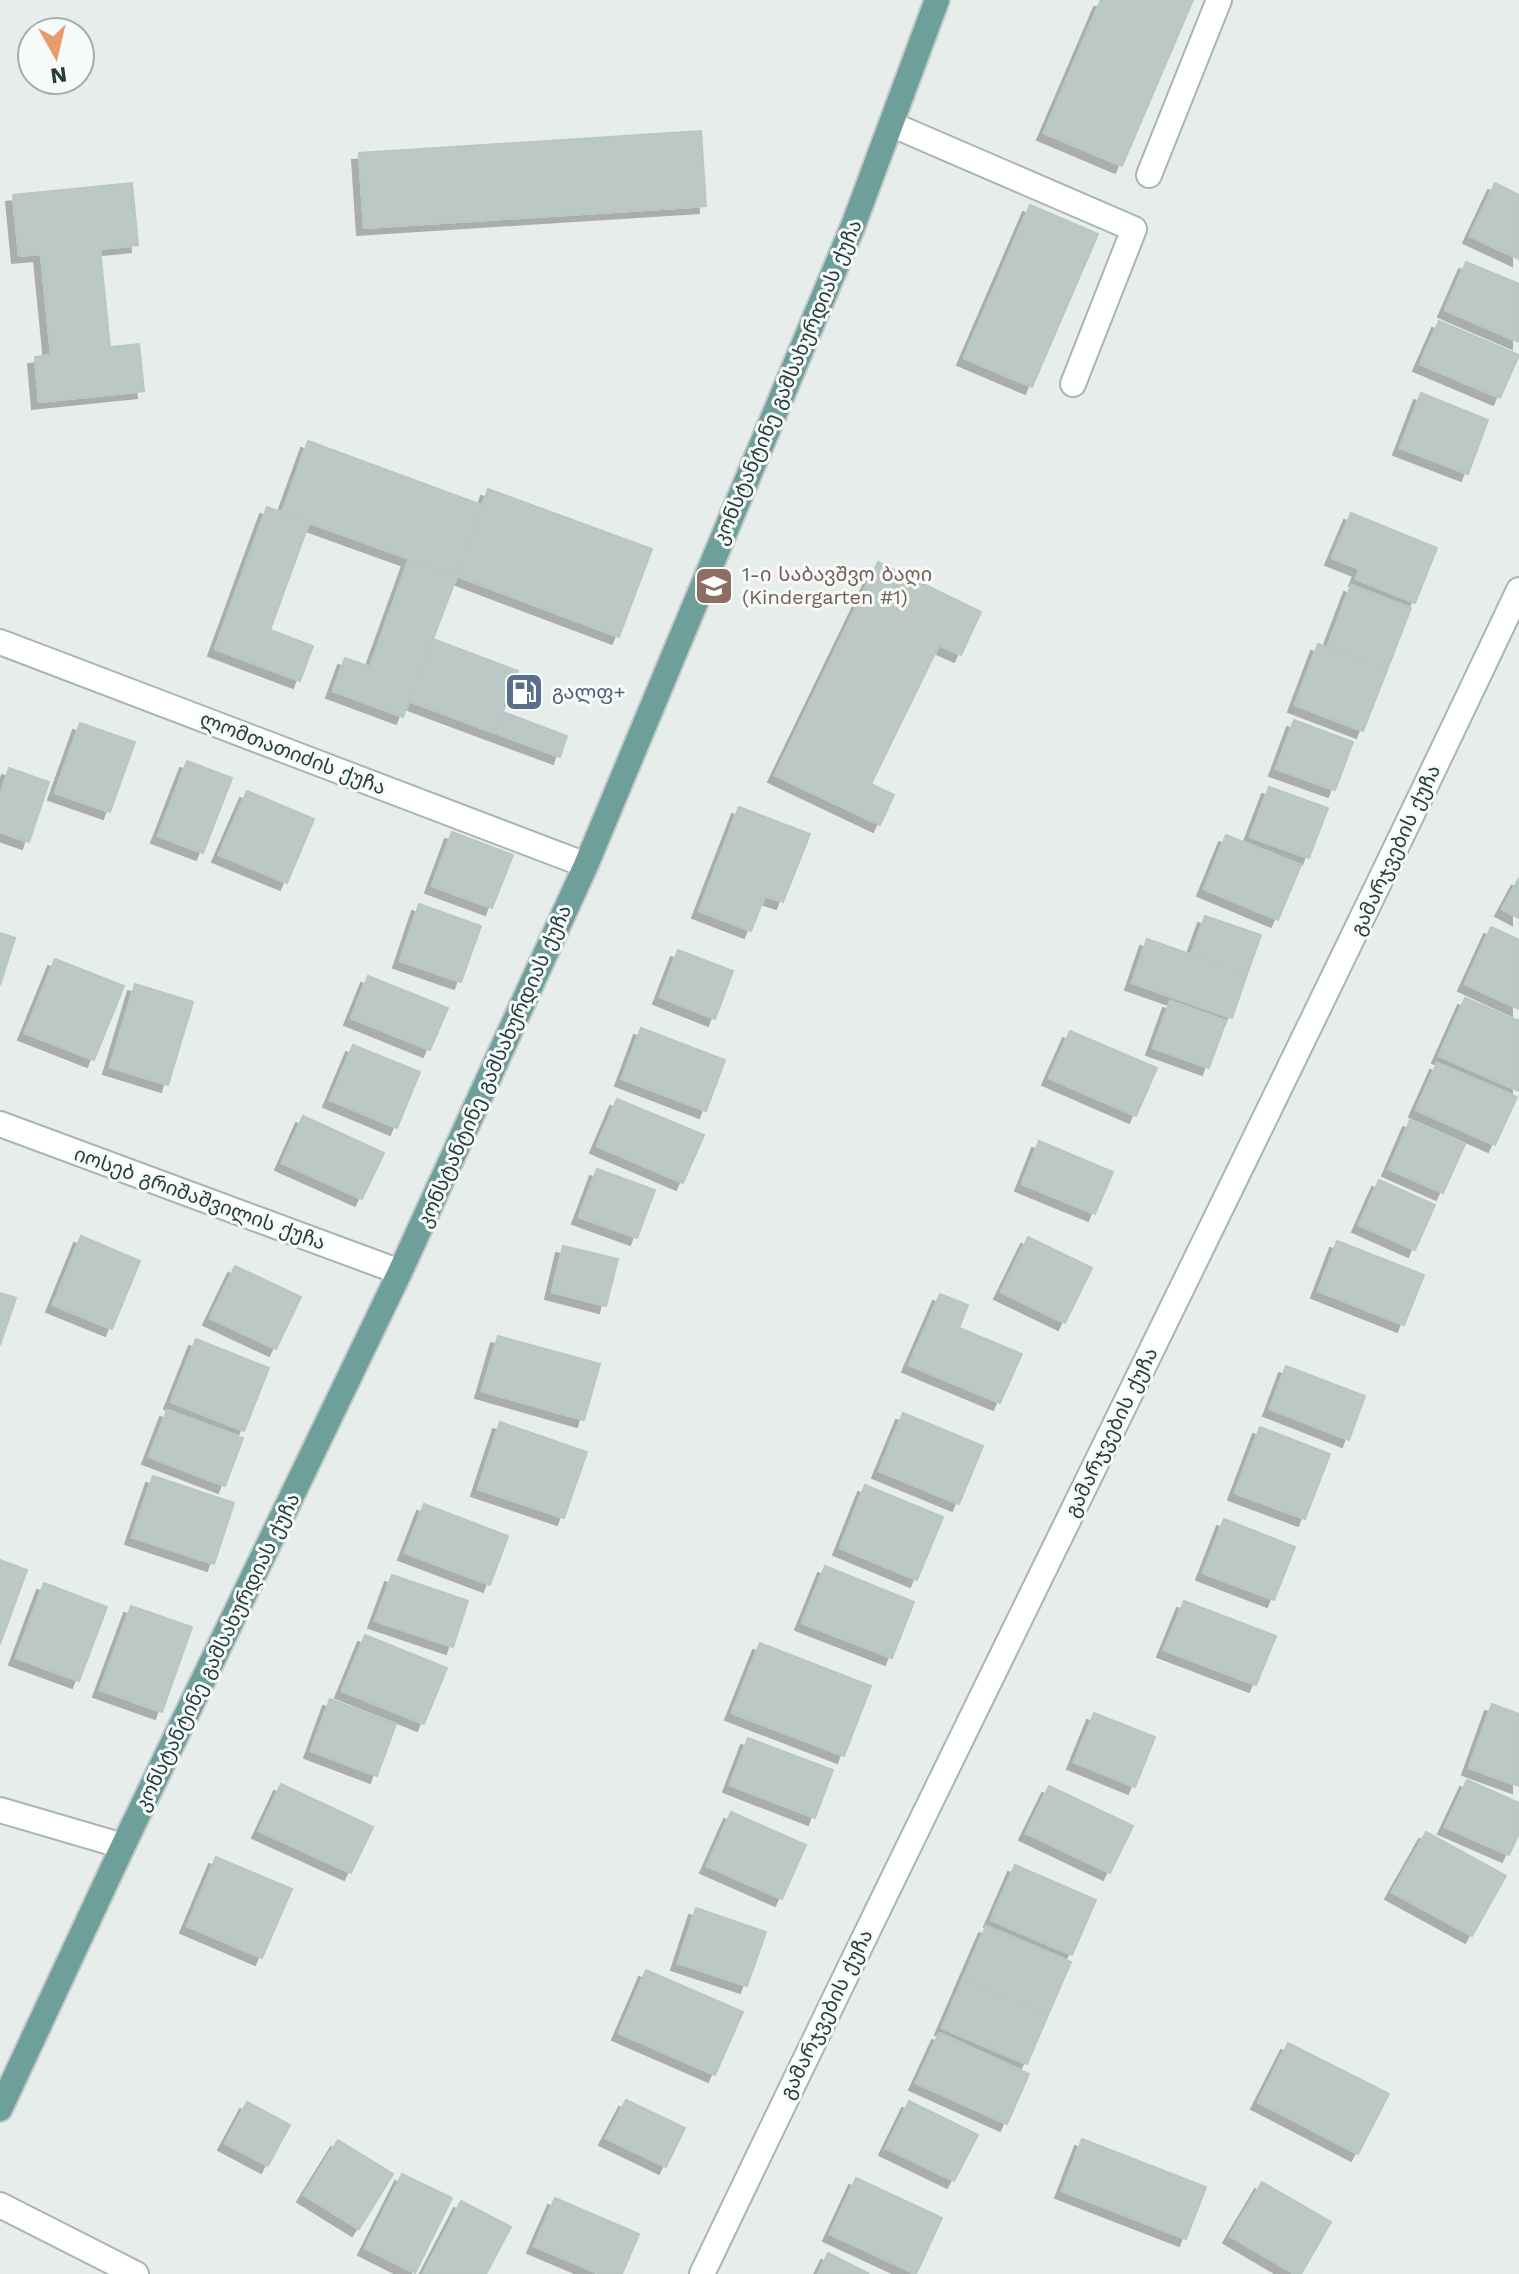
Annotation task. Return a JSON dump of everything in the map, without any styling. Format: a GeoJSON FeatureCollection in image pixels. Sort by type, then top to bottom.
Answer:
{"type":"FeatureCollection","features":[{"type":"Feature","properties":{"kind":"main road","name":"კონსტანტინე გამსახურდიას ქუჩა"},"geometry":{"type":"LineString","coordinates":[[0,2109],[123,1846],[400,1272],[586,865],[853,226],[937,0]]}},
{"type":"Feature","properties":{"kind":"street"},"geometry":{"type":"LineString","coordinates":[[1149,175],[1219,0]]}},
{"type":"Feature","properties":{"kind":"street"},"geometry":{"type":"LineString","coordinates":[[893,125],[1134,229],[1073,384]]}},
{"type":"Feature","properties":{"kind":"street","name":"გამარჯვების ქუჩა"},"geometry":{"type":"LineString","coordinates":[[702,2274],[888,1885],[1368,909],[1519,590]]}},
{"type":"Feature","properties":{"kind":"street","name":"ლომთათიძის ქუჩა"},"geometry":{"type":"LineString","coordinates":[[0,642],[586,865]]}},
{"type":"Feature","properties":{"kind":"street","name":"იოსებ გრიშაშვილის ქუჩა"},"geometry":{"type":"LineString","coordinates":[[0,1124],[400,1272]]}},
{"type":"Feature","properties":{"kind":"street"},"geometry":{"type":"LineString","coordinates":[[0,1810],[123,1846]]}},
{"type":"Feature","properties":{"kind":"street"},"geometry":{"type":"LineString","coordinates":[[0,2205],[136,2274]]}},
{"type":"Feature","properties":{"kind":"building"},"geometry":{"type":"Polygon","coordinates":[[[1101,0],[1193,0],[1122,166],[1044,133],[1101,0]]]}},
{"type":"Feature","properties":{"kind":"building"},"geometry":{"type":"Polygon","coordinates":[[[701,131],[706,206],[364,228],[359,153],[701,131]]]}},
{"type":"Feature","properties":{"kind":"building"},"geometry":{"type":"Polygon","coordinates":[[[132,183],[138,245],[100,249],[110,347],[139,344],[144,391],[39,402],[35,357],[51,355],[41,254],[19,256],[13,195],[132,183]]]}},
{"type":"Feature","properties":{"kind":"building"},"geometry":{"type":"Polygon","coordinates":[[[1495,183],[1519,195],[1519,259],[1470,236],[1495,183]]]}},
{"type":"Feature","properties":{"kind":"building"},"geometry":{"type":"Polygon","coordinates":[[[1030,205],[1098,234],[1032,387],[964,358],[1030,205]]]}},
{"type":"Feature","properties":{"kind":"building"},"geometry":{"type":"Polygon","coordinates":[[[1466,262],[1519,284],[1519,342],[1445,310],[1466,262]]]}},
{"type":"Feature","properties":{"kind":"building"},"geometry":{"type":"Polygon","coordinates":[[[1439,321],[1519,355],[1500,398],[1420,364],[1439,321]]]}},
{"type":"Feature","properties":{"kind":"building"},"geometry":{"type":"Polygon","coordinates":[[[1421,393],[1488,420],[1468,474],[1400,448],[1421,393]]]}},
{"type":"Feature","properties":{"kind":"building"},"geometry":{"type":"Polygon","coordinates":[[[308,441],[482,505],[457,576],[282,513],[308,441]]]}},
{"type":"Feature","properties":{"kind":"building"},"geometry":{"type":"Polygon","coordinates":[[[488,489],[652,549],[619,637],[457,576],[488,489]]]}},
{"type":"Feature","properties":{"kind":"building"},"geometry":{"type":"Polygon","coordinates":[[[267,507],[309,523],[270,630],[313,646],[300,681],[215,649],[267,507]]]}},
{"type":"Feature","properties":{"kind":"building"},"geometry":{"type":"Polygon","coordinates":[[[1351,513],[1437,548],[1415,603],[1356,579],[1360,569],[1332,558],[1351,513]]]}},
{"type":"Feature","properties":{"kind":"building"},"geometry":{"type":"Polygon","coordinates":[[[409,559],[457,576],[403,717],[333,691],[345,658],[370,667],[409,559]]]}},
{"type":"Feature","properties":{"kind":"building"},"geometry":{"type":"Polygon","coordinates":[[[878,562],[981,612],[961,655],[939,645],[871,784],[894,795],[880,825],[775,775],[878,562]]]}},
{"type":"Feature","properties":{"kind":"building"},"geometry":{"type":"Polygon","coordinates":[[[1351,585],[1411,608],[1387,670],[1327,648],[1351,585]]]}},
{"type":"Feature","properties":{"kind":"building"},"geometry":{"type":"Polygon","coordinates":[[[433,639],[518,671],[495,733],[409,701],[433,639]]]}},
{"type":"Feature","properties":{"kind":"building"},"geometry":{"type":"Polygon","coordinates":[[[1318,644],[1387,670],[1363,731],[1295,705],[1318,644]]]}},
{"type":"Feature","properties":{"kind":"building"},"geometry":{"type":"Polygon","coordinates":[[[503,712],[567,736],[560,757],[495,733],[503,712]]]}},
{"type":"Feature","properties":{"kind":"building"},"geometry":{"type":"Polygon","coordinates":[[[1294,720],[1353,742],[1335,790],[1276,769],[1294,720]]]}},
{"type":"Feature","properties":{"kind":"building"},"geometry":{"type":"Polygon","coordinates":[[[80,723],[135,742],[110,812],[55,793],[80,723]]]}},
{"type":"Feature","properties":{"kind":"building"},"geometry":{"type":"Polygon","coordinates":[[[187,761],[232,778],[203,853],[158,836],[187,761]]]}},
{"type":"Feature","properties":{"kind":"building"},"geometry":{"type":"Polygon","coordinates":[[[9,768],[49,782],[29,842],[0,832],[0,796],[9,768]]]}},
{"type":"Feature","properties":{"kind":"building"},"geometry":{"type":"Polygon","coordinates":[[[1269,787],[1328,808],[1309,858],[1250,837],[1269,787]]]}},
{"type":"Feature","properties":{"kind":"building"},"geometry":{"type":"Polygon","coordinates":[[[247,791],[314,819],[287,883],[219,855],[247,791]]]}},
{"type":"Feature","properties":{"kind":"building"},"geometry":{"type":"Polygon","coordinates":[[[739,807],[810,834],[783,902],[765,896],[751,931],[699,911],[739,807]]]}},
{"type":"Feature","properties":{"kind":"building"},"geometry":{"type":"Polygon","coordinates":[[[452,832],[513,855],[492,908],[432,886],[452,832]]]}},
{"type":"Feature","properties":{"kind":"building"},"geometry":{"type":"Polygon","coordinates":[[[1226,835],[1301,865],[1278,920],[1204,889],[1226,835]]]}},
{"type":"Feature","properties":{"kind":"building"},"geometry":{"type":"Polygon","coordinates":[[[1519,878],[1519,918],[1502,909],[1519,878]]]}},
{"type":"Feature","properties":{"kind":"building"},"geometry":{"type":"Polygon","coordinates":[[[419,904],[481,926],[461,982],[400,961],[419,904]]]}},
{"type":"Feature","properties":{"kind":"building"},"geometry":{"type":"Polygon","coordinates":[[[1205,916],[1261,935],[1247,974],[1191,955],[1205,916]]]}},
{"type":"Feature","properties":{"kind":"building"},"geometry":{"type":"Polygon","coordinates":[[[1491,927],[1519,940],[1519,1009],[1465,984],[1491,927]]]}},
{"type":"Feature","properties":{"kind":"building"},"geometry":{"type":"Polygon","coordinates":[[[0,933],[15,938],[0,985],[0,933]]]}},
{"type":"Feature","properties":{"kind":"building"},"geometry":{"type":"Polygon","coordinates":[[[1147,939],[1247,974],[1232,1018],[1132,983],[1147,939]]]}},
{"type":"Feature","properties":{"kind":"building"},"geometry":{"type":"Polygon","coordinates":[[[678,950],[733,971],[715,1019],[660,997],[678,950]]]}},
{"type":"Feature","properties":{"kind":"building"},"geometry":{"type":"Polygon","coordinates":[[[55,959],[124,986],[94,1060],[25,1033],[55,959]]]}},
{"type":"Feature","properties":{"kind":"building"},"geometry":{"type":"Polygon","coordinates":[[[368,976],[448,1008],[430,1050],[351,1018],[368,976]]]}},
{"type":"Feature","properties":{"kind":"building"},"geometry":{"type":"Polygon","coordinates":[[[135,984],[193,1002],[168,1085],[110,1067],[135,984]]]}},
{"type":"Feature","properties":{"kind":"building"},"geometry":{"type":"Polygon","coordinates":[[[1465,998],[1519,1021],[1519,1091],[1439,1056],[1465,998]]]}},
{"type":"Feature","properties":{"kind":"building"},"geometry":{"type":"Polygon","coordinates":[[[1170,1001],[1226,1021],[1209,1068],[1153,1048],[1170,1001]]]}},
{"type":"Feature","properties":{"kind":"building"},"geometry":{"type":"Polygon","coordinates":[[[641,1028],[725,1060],[706,1111],[622,1079],[641,1028]]]}},
{"type":"Feature","properties":{"kind":"building"},"geometry":{"type":"Polygon","coordinates":[[[1070,1031],[1157,1068],[1136,1116],[1049,1078],[1070,1031]]]}},
{"type":"Feature","properties":{"kind":"building"},"geometry":{"type":"Polygon","coordinates":[[[353,1045],[420,1072],[397,1128],[330,1100],[353,1045]]]}},
{"type":"Feature","properties":{"kind":"building"},"geometry":{"type":"Polygon","coordinates":[[[1437,1063],[1517,1097],[1495,1145],[1416,1110],[1437,1063]]]}},
{"type":"Feature","properties":{"kind":"building"},"geometry":{"type":"Polygon","coordinates":[[[617,1099],[704,1135],[683,1183],[597,1146],[617,1099]]]}},
{"type":"Feature","properties":{"kind":"building"},"geometry":{"type":"Polygon","coordinates":[[[303,1116],[384,1153],[362,1199],[282,1163],[303,1116]]]}},
{"type":"Feature","properties":{"kind":"building"},"geometry":{"type":"Polygon","coordinates":[[[1410,1120],[1465,1144],[1443,1193],[1389,1169],[1410,1120]]]}},
{"type":"Feature","properties":{"kind":"building"},"geometry":{"type":"Polygon","coordinates":[[[1039,1141],[1113,1172],[1095,1214],[1022,1184],[1039,1141]]]}},
{"type":"Feature","properties":{"kind":"building"},"geometry":{"type":"Polygon","coordinates":[[[597,1169],[655,1190],[637,1238],[579,1217],[597,1169]]]}},
{"type":"Feature","properties":{"kind":"building"},"geometry":{"type":"Polygon","coordinates":[[[1379,1180],[1435,1205],[1415,1250],[1359,1225],[1379,1180]]]}},
{"type":"Feature","properties":{"kind":"building"},"geometry":{"type":"Polygon","coordinates":[[[81,1236],[140,1261],[112,1329],[53,1305],[81,1236]]]}},
{"type":"Feature","properties":{"kind":"building"},"geometry":{"type":"Polygon","coordinates":[[[1028,1237],[1092,1268],[1065,1323],[1001,1292],[1028,1237]]]}},
{"type":"Feature","properties":{"kind":"building"},"geometry":{"type":"Polygon","coordinates":[[[1337,1241],[1424,1275],[1404,1325],[1318,1291],[1337,1241]]]}},
{"type":"Feature","properties":{"kind":"building"},"geometry":{"type":"Polygon","coordinates":[[[563,1246],[618,1259],[606,1306],[552,1292],[563,1246]]]}},
{"type":"Feature","properties":{"kind":"building"},"geometry":{"type":"Polygon","coordinates":[[[235,1266],[301,1297],[276,1349],[210,1318],[235,1266]]]}},
{"type":"Feature","properties":{"kind":"building"},"geometry":{"type":"Polygon","coordinates":[[[0,1293],[16,1298],[0,1345],[0,1293]]]}},
{"type":"Feature","properties":{"kind":"building"},"geometry":{"type":"Polygon","coordinates":[[[940,1294],[968,1305],[959,1328],[1022,1354],[1000,1403],[909,1365],[940,1294]]]}},
{"type":"Feature","properties":{"kind":"building"},"geometry":{"type":"Polygon","coordinates":[[[498,1336],[600,1364],[584,1420],[482,1391],[498,1336]]]}},
{"type":"Feature","properties":{"kind":"building"},"geometry":{"type":"Polygon","coordinates":[[[196,1339],[269,1368],[244,1431],[171,1402],[196,1339]]]}},
{"type":"Feature","properties":{"kind":"building"},"geometry":{"type":"Polygon","coordinates":[[[1286,1366],[1365,1396],[1349,1440],[1270,1409],[1286,1366]]]}},
{"type":"Feature","properties":{"kind":"building"},"geometry":{"type":"Polygon","coordinates":[[[167,1410],[243,1438],[225,1486],[149,1457],[167,1410]]]}},
{"type":"Feature","properties":{"kind":"building"},"geometry":{"type":"Polygon","coordinates":[[[903,1413],[983,1446],[959,1504],[879,1471],[903,1413]]]}},
{"type":"Feature","properties":{"kind":"building"},"geometry":{"type":"Polygon","coordinates":[[[500,1422],[587,1452],[564,1518],[478,1489],[500,1422]]]}},
{"type":"Feature","properties":{"kind":"building"},"geometry":{"type":"Polygon","coordinates":[[[1260,1427],[1330,1454],[1305,1519],[1235,1493],[1260,1427]]]}},
{"type":"Feature","properties":{"kind":"building"},"geometry":{"type":"Polygon","coordinates":[[[153,1476],[234,1503],[214,1564],[132,1537],[153,1476]]]}},
{"type":"Feature","properties":{"kind":"building"},"geometry":{"type":"Polygon","coordinates":[[[865,1485],[943,1517],[917,1580],[840,1548],[865,1485]]]}},
{"type":"Feature","properties":{"kind":"building"},"geometry":{"type":"Polygon","coordinates":[[[424,1504],[508,1536],[490,1585],[405,1553],[424,1504]]]}},
{"type":"Feature","properties":{"kind":"building"},"geometry":{"type":"Polygon","coordinates":[[[1224,1519],[1295,1547],[1274,1600],[1203,1573],[1224,1519]]]}},
{"type":"Feature","properties":{"kind":"building"},"geometry":{"type":"Polygon","coordinates":[[[0,1560],[27,1570],[0,1644],[0,1560]]]}},
{"type":"Feature","properties":{"kind":"building"},"geometry":{"type":"Polygon","coordinates":[[[825,1566],[914,1602],[892,1658],[802,1623],[825,1566]]]}},
{"type":"Feature","properties":{"kind":"building"},"geometry":{"type":"Polygon","coordinates":[[[392,1575],[468,1601],[453,1647],[375,1621],[392,1575]]]}},
{"type":"Feature","properties":{"kind":"building"},"geometry":{"type":"Polygon","coordinates":[[[44,1583],[107,1607],[79,1681],[16,1658],[44,1583]]]}},
{"type":"Feature","properties":{"kind":"building"},"geometry":{"type":"Polygon","coordinates":[[[1184,1601],[1276,1636],[1256,1685],[1164,1650],[1184,1601]]]}},
{"type":"Feature","properties":{"kind":"building"},"geometry":{"type":"Polygon","coordinates":[[[131,1606],[192,1627],[162,1712],[100,1690],[131,1606]]]}},
{"type":"Feature","properties":{"kind":"building"},"geometry":{"type":"Polygon","coordinates":[[[365,1635],[447,1668],[424,1724],[342,1691],[365,1635]]]}},
{"type":"Feature","properties":{"kind":"building"},"geometry":{"type":"Polygon","coordinates":[[[760,1643],[871,1686],[844,1756],[732,1713],[760,1643]]]}},
{"type":"Feature","properties":{"kind":"building"},"geometry":{"type":"Polygon","coordinates":[[[330,1699],[396,1724],[377,1776],[311,1751],[330,1699]]]}},
{"type":"Feature","properties":{"kind":"building"},"geometry":{"type":"Polygon","coordinates":[[[1492,1704],[1519,1714],[1519,1786],[1469,1768],[1492,1704]]]}},
{"type":"Feature","properties":{"kind":"building"},"geometry":{"type":"Polygon","coordinates":[[[1094,1713],[1155,1737],[1135,1787],[1074,1762],[1094,1713]]]}},
{"type":"Feature","properties":{"kind":"building"},"geometry":{"type":"Polygon","coordinates":[[[748,1738],[833,1770],[815,1818],[730,1785],[748,1738]]]}},
{"type":"Feature","properties":{"kind":"building"},"geometry":{"type":"Polygon","coordinates":[[[1467,1780],[1519,1803],[1519,1833],[1509,1855],[1445,1827],[1467,1780]]]}},
{"type":"Feature","properties":{"kind":"building"},"geometry":{"type":"Polygon","coordinates":[[[281,1784],[373,1827],[351,1873],[259,1831],[281,1784]]]}},
{"type":"Feature","properties":{"kind":"building"},"geometry":{"type":"Polygon","coordinates":[[[1049,1786],[1133,1826],[1110,1873],[1026,1833],[1049,1786]]]}},
{"type":"Feature","properties":{"kind":"building"},"geometry":{"type":"Polygon","coordinates":[[[731,1812],[806,1845],[782,1899],[707,1866],[731,1812]]]}},
{"type":"Feature","properties":{"kind":"building"},"geometry":{"type":"Polygon","coordinates":[[[1426,1832],[1506,1876],[1472,1936],[1392,1892],[1426,1832]]]}},
{"type":"Feature","properties":{"kind":"building"},"geometry":{"type":"Polygon","coordinates":[[[216,1857],[292,1889],[262,1958],[187,1926],[216,1857]]]}},
{"type":"Feature","properties":{"kind":"building"},"geometry":{"type":"Polygon","coordinates":[[[1015,1865],[1096,1900],[1072,1955],[991,1920],[1015,1865]]]}},
{"type":"Feature","properties":{"kind":"building"},"geometry":{"type":"Polygon","coordinates":[[[696,1908],[766,1932],[747,1986],[678,1963],[696,1908]]]}},
{"type":"Feature","properties":{"kind":"building"},"geometry":{"type":"Polygon","coordinates":[[[986,1926],[1071,1962],[1048,2015],[963,1979],[986,1926]]]}},
{"type":"Feature","properties":{"kind":"building"},"geometry":{"type":"Polygon","coordinates":[[[646,1970],[743,2012],[715,2075],[619,2033],[646,1970]]]}},
{"type":"Feature","properties":{"kind":"building"},"geometry":{"type":"Polygon","coordinates":[[[963,1979],[1048,2015],[1027,2064],[942,2028],[963,1979]]]}},
{"type":"Feature","properties":{"kind":"building"},"geometry":{"type":"Polygon","coordinates":[[[939,2033],[1029,2074],[1007,2124],[916,2083],[939,2033]]]}},
{"type":"Feature","properties":{"kind":"building"},"geometry":{"type":"Polygon","coordinates":[[[1288,2043],[1389,2094],[1358,2154],[1258,2102],[1288,2043]]]}},
{"type":"Feature","properties":{"kind":"building"},"geometry":{"type":"Polygon","coordinates":[[[626,2100],[685,2128],[666,2167],[606,2138],[626,2100]]]}},
{"type":"Feature","properties":{"kind":"building"},"geometry":{"type":"Polygon","coordinates":[[[909,2101],[978,2135],[954,2181],[886,2148],[909,2101]]]}},
{"type":"Feature","properties":{"kind":"building"},"geometry":{"type":"Polygon","coordinates":[[[247,2102],[290,2125],[268,2166],[225,2143],[247,2102]]]}},
{"type":"Feature","properties":{"kind":"building"},"geometry":{"type":"Polygon","coordinates":[[[1082,2139],[1206,2187],[1186,2239],[1062,2191],[1082,2139]]]}},
{"type":"Feature","properties":{"kind":"building"},"geometry":{"type":"Polygon","coordinates":[[[338,2140],[393,2174],[359,2229],[304,2195],[338,2140]]]}},
{"type":"Feature","properties":{"kind":"building"},"geometry":{"type":"Polygon","coordinates":[[[402,2174],[452,2198],[415,2273],[365,2248],[402,2174]]]}},
{"type":"Feature","properties":{"kind":"building"},"geometry":{"type":"Polygon","coordinates":[[[856,2178],[942,2218],[916,2274],[830,2234],[856,2178]]]}},
{"type":"Feature","properties":{"kind":"building"},"geometry":{"type":"Polygon","coordinates":[[[1262,2182],[1331,2222],[1301,2274],[1295,2274],[1230,2236],[1262,2182]]]}},
{"type":"Feature","properties":{"kind":"building"},"geometry":{"type":"Polygon","coordinates":[[[555,2198],[639,2234],[622,2274],[600,2274],[534,2246],[555,2198]]]}},
{"type":"Feature","properties":{"kind":"building"},"geometry":{"type":"Polygon","coordinates":[[[461,2201],[511,2227],[486,2274],[423,2274],[461,2201]]]}},
{"type":"Feature","properties":{"kind":"building"},"geometry":{"type":"Polygon","coordinates":[[[828,2253],[869,2274],[818,2274],[828,2253]]]}},
{"type":"Feature","properties":{"kind":"place","name":"1-ი საბავშვო ბაღი (Kindergarten #1)"},"geometry":{"type":"Point","coordinates":[714,586]}},
{"type":"Feature","properties":{"kind":"place","name":"გალფ+"},"geometry":{"type":"Point","coordinates":[524,692]}}]}
